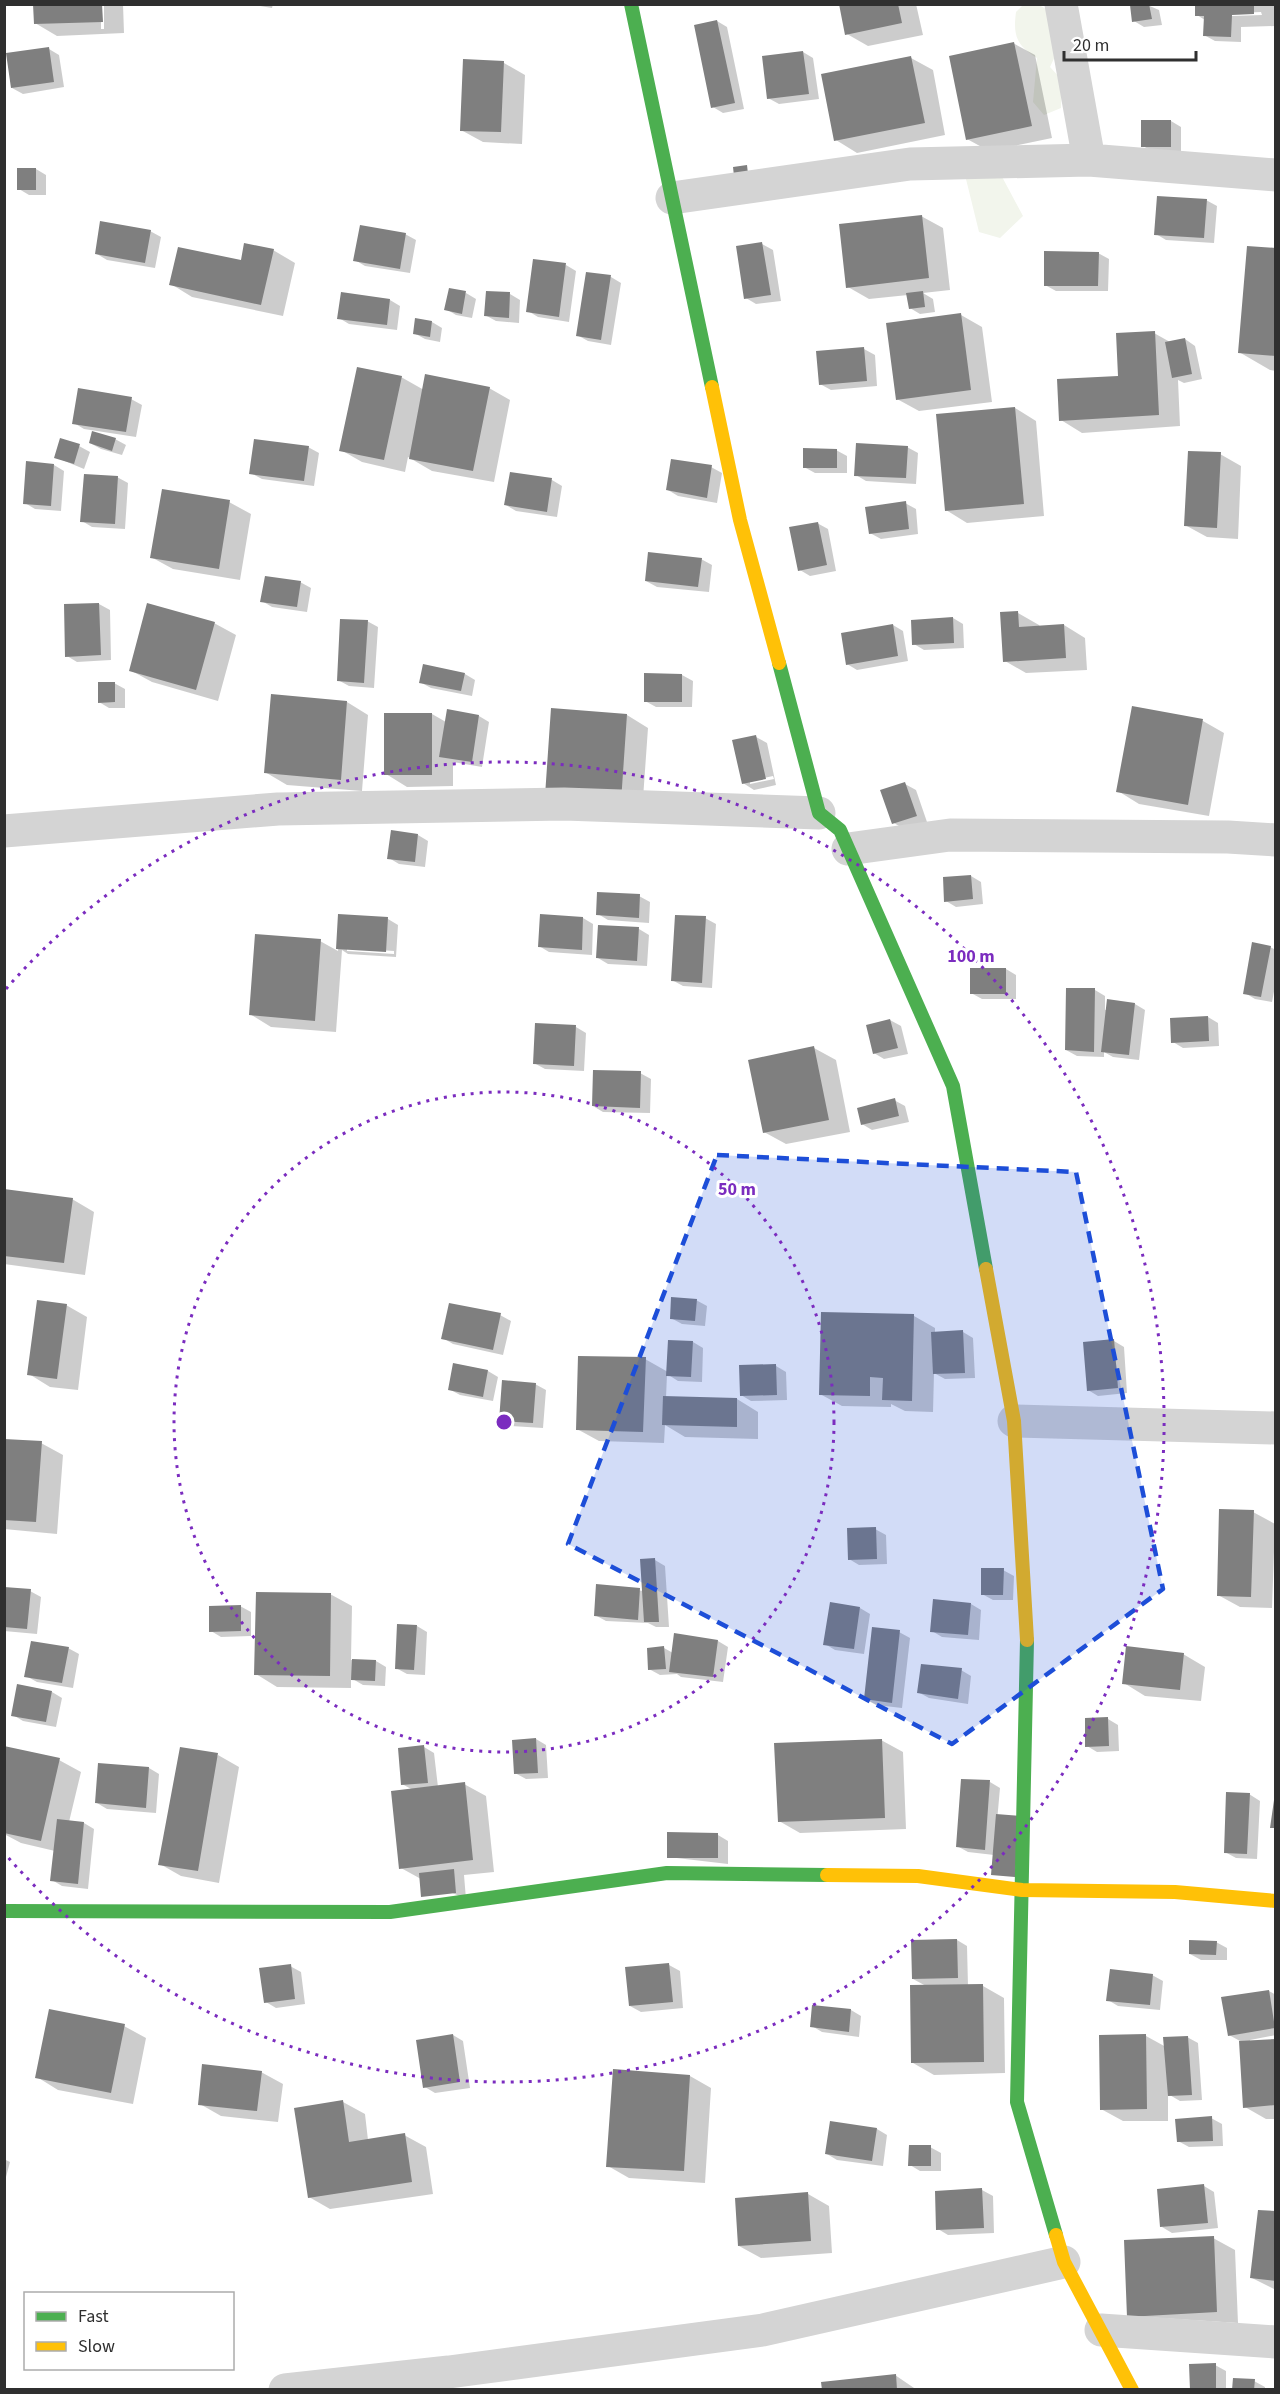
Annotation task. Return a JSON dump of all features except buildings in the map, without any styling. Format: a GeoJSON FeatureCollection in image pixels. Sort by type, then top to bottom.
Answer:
{"type":"FeatureCollection","features":[{"type":"Feature","properties":{"kind":"street"},"geometry":{"type":"LineString","coordinates":[[631,4],[740,520],[819,813],[840,830],[953,1086],[1014,1421],[1028,1660],[1017,2102],[1064,2262],[1132,2390]]}},
{"type":"Feature","properties":{"kind":"street"},"geometry":{"type":"LineString","coordinates":[[1061,4],[1089,160]]}},
{"type":"Feature","properties":{"kind":"street"},"geometry":{"type":"LineString","coordinates":[[672,198],[910,164],[1089,160],[1275,175]]}},
{"type":"Feature","properties":{"kind":"street"},"geometry":{"type":"LineString","coordinates":[[4,831],[290,809],[564,804],[819,813]]}},
{"type":"Feature","properties":{"kind":"street"},"geometry":{"type":"LineString","coordinates":[[848,849],[950,836],[1228,837],[1275,840]]}},
{"type":"Feature","properties":{"kind":"street"},"geometry":{"type":"LineString","coordinates":[[1014,1421],[1275,1428]]}},
{"type":"Feature","properties":{"kind":"street"},"geometry":{"type":"LineString","coordinates":[[4,1911],[390,1911],[667,1873],[918,1876],[1022,1890],[1175,1892],[1275,1901]]}},
{"type":"Feature","properties":{"kind":"street"},"geometry":{"type":"LineString","coordinates":[[285,2390],[449,2372],[763,2330],[1064,2262]]}},
{"type":"Feature","properties":{"kind":"street"},"geometry":{"type":"LineString","coordinates":[[1101,2330],[1275,2342]]}},
{"type":"Feature","properties":{"kind":"highlighted area"},"geometry":{"type":"Polygon","coordinates":[[[717,1155],[1076,1172],[1163,1589],[952,1744],[568,1544],[717,1155]]]}},
{"type":"Feature","properties":{"kind":"shaded area"},"geometry":{"type":"Polygon","coordinates":[[[1023,5],[1039,5],[1046,9],[1057,52],[1050,67],[1062,80],[1061,108],[1044,115],[1033,102],[1037,58],[1024,49],[1016,33],[1016,12],[1023,5]]]}},
{"type":"Feature","properties":{"kind":"shaded area"},"geometry":{"type":"Polygon","coordinates":[[[992,158],[1023,216],[1000,238],[979,232],[965,175],[992,158]]]}},
{"type":"Feature","properties":{"kind":"traffic: fast"},"geometry":{"type":"LineString","coordinates":[[631,4],[712,387]]}},
{"type":"Feature","properties":{"kind":"traffic: fast"},"geometry":{"type":"LineString","coordinates":[[779,663],[819,813],[840,830],[953,1086],[986,1269]]}},
{"type":"Feature","properties":{"kind":"traffic: fast"},"geometry":{"type":"LineString","coordinates":[[1027,1640],[1017,2102],[1056,2235]]}},
{"type":"Feature","properties":{"kind":"traffic: fast"},"geometry":{"type":"LineString","coordinates":[[4,1911],[390,1912],[667,1873],[827,1875]]}},
{"type":"Feature","properties":{"kind":"traffic: slow"},"geometry":{"type":"LineString","coordinates":[[712,387],[740,520],[779,663]]}},
{"type":"Feature","properties":{"kind":"traffic: slow"},"geometry":{"type":"LineString","coordinates":[[986,1269],[1014,1421],[1027,1640]]}},
{"type":"Feature","properties":{"kind":"traffic: slow"},"geometry":{"type":"LineString","coordinates":[[827,1875],[918,1876],[1022,1890],[1175,1892],[1276,1901]]}},
{"type":"Feature","properties":{"kind":"traffic: slow"},"geometry":{"type":"LineString","coordinates":[[1056,2235],[1064,2262],[1132,2390]]}}]}
